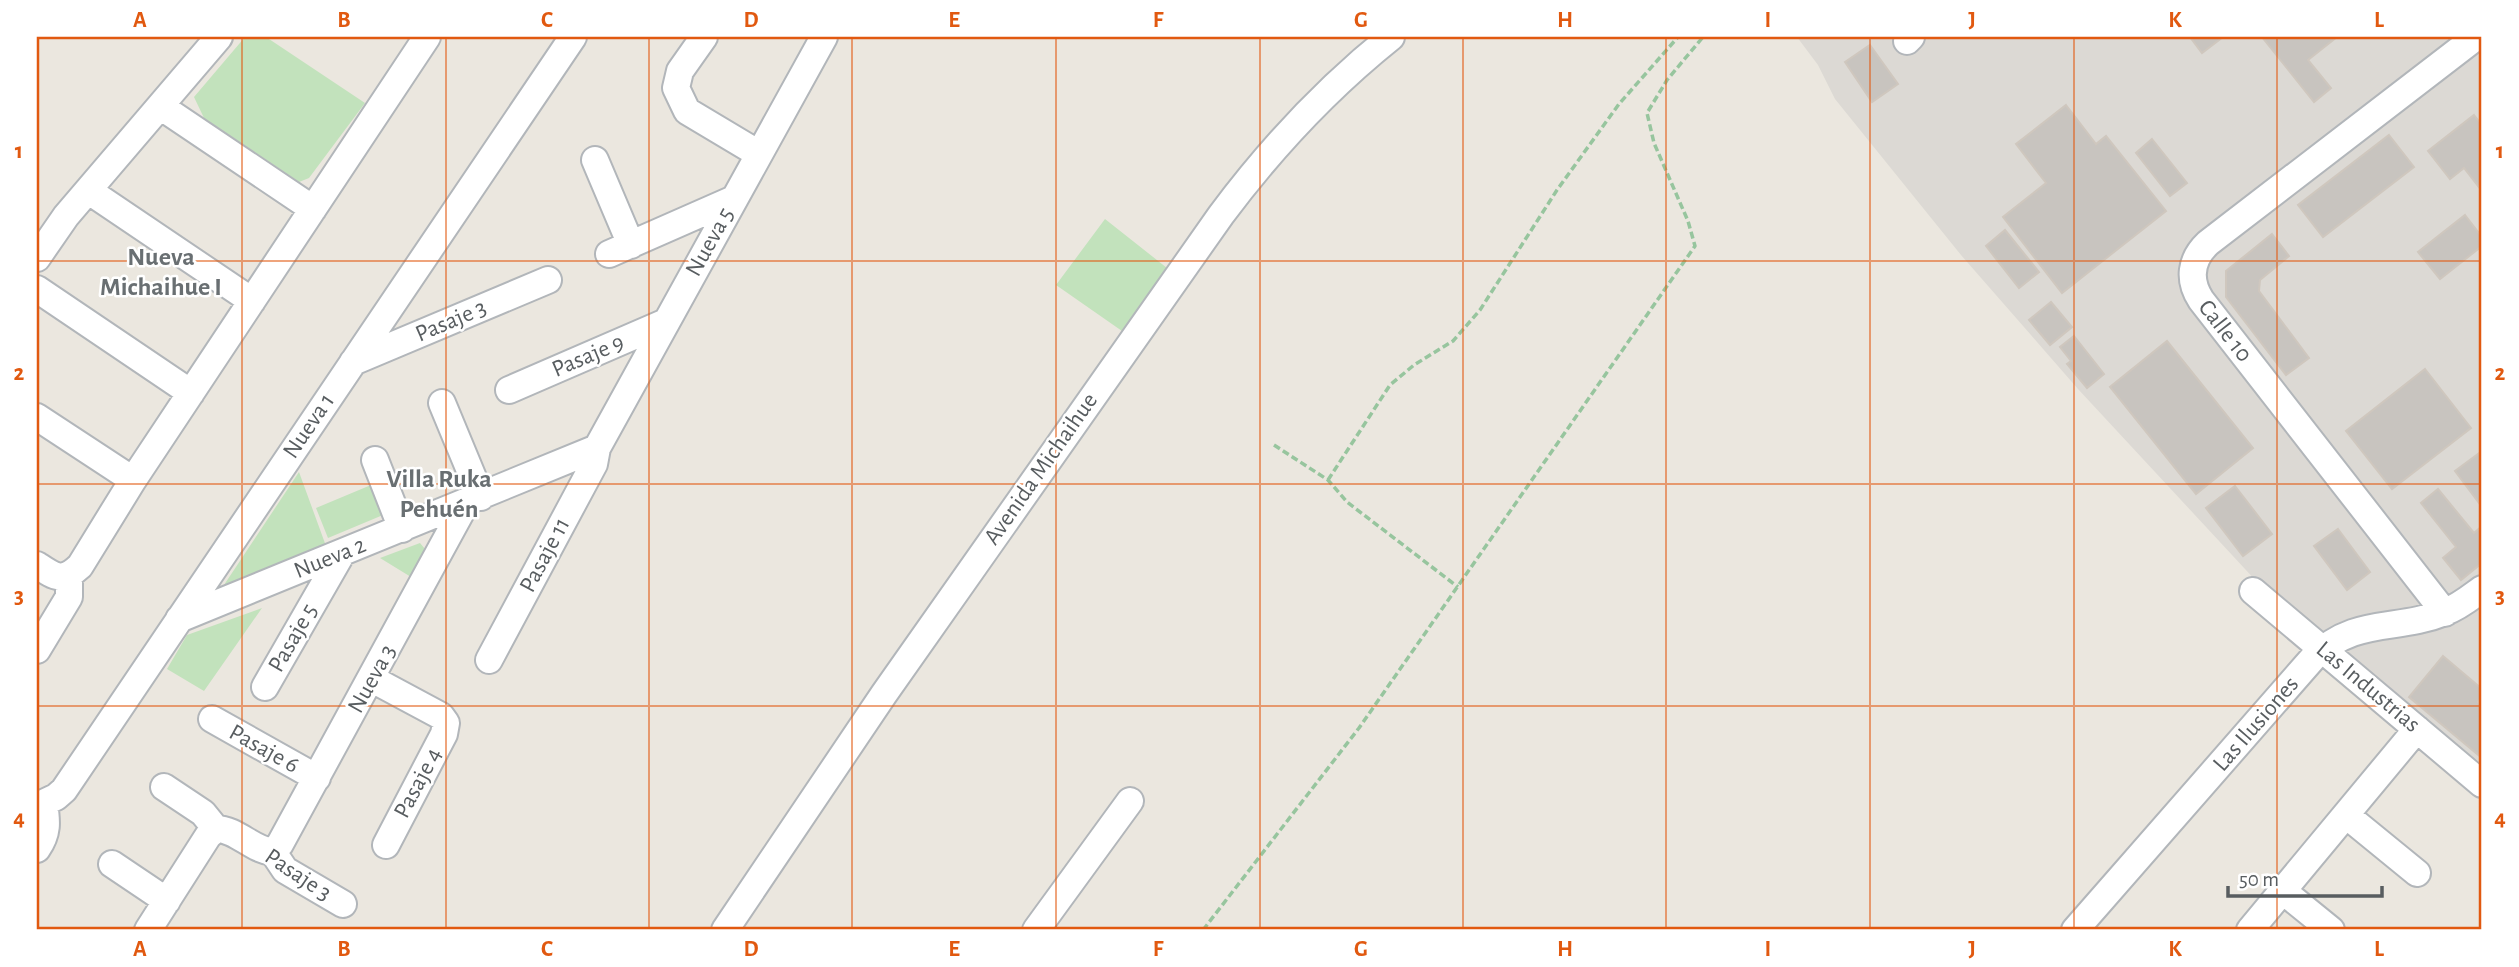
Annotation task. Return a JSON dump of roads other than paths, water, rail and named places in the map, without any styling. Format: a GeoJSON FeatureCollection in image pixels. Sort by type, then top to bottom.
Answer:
{"type":"FeatureCollection","features":[{"type":"Feature","properties":{"kind":"street"},"geometry":{"type":"LineString","coordinates":[[37,258],[66,216],[219,37]]}},
{"type":"Feature","properties":{"kind":"street"},"geometry":{"type":"LineString","coordinates":[[37,565],[57,577],[69,575],[80,566],[133,480],[427,37]]}},
{"type":"Feature","properties":{"kind":"street","name":"Nueva 1"},"geometry":{"type":"LineString","coordinates":[[40,805],[64,790],[573,37]]}},
{"type":"Feature","properties":{"kind":"street"},"geometry":{"type":"LineString","coordinates":[[704,37],[680,71],[676,88],[687,111],[760,153]]}},
{"type":"Feature","properties":{"kind":"street","name":"Nueva 5"},"geometry":{"type":"LineString","coordinates":[[597,448],[824,37]]}},
{"type":"Feature","properties":{"kind":"street","name":"Avenida Michaihue"},"geometry":{"type":"LineString","coordinates":[[725,930],[884,694],[1221,215],[1266,157],[1316,103],[1391,37]]}},
{"type":"Feature","properties":{"kind":"street","name":"Calle 10"},"geometry":{"type":"LineString","coordinates":[[2445,613],[2201,300],[2195,291],[2192,270],[2195,260],[2208,243],[2476,37]]}},
{"type":"Feature","properties":{"kind":"street"},"geometry":{"type":"LineString","coordinates":[[160,106],[313,209]]}},
{"type":"Feature","properties":{"kind":"street"},"geometry":{"type":"LineString","coordinates":[[595,160],[620,249],[734,199]]}},
{"type":"Feature","properties":{"kind":"street"},"geometry":{"type":"LineString","coordinates":[[89,191],[252,301]]}},
{"type":"Feature","properties":{"kind":"street","name":"Pasaje 3"},"geometry":{"type":"LineString","coordinates":[[353,362],[548,280]]}},
{"type":"Feature","properties":{"kind":"street"},"geometry":{"type":"LineString","coordinates":[[37,289],[191,393]]}},
{"type":"Feature","properties":{"kind":"street","name":"Pasaje 9"},"geometry":{"type":"LineString","coordinates":[[509,390],[666,322]]}},
{"type":"Feature","properties":{"kind":"street"},"geometry":{"type":"LineString","coordinates":[[442,403],[474,500]]}},
{"type":"Feature","properties":{"kind":"street"},"geometry":{"type":"LineString","coordinates":[[37,417],[133,480]]}},
{"type":"Feature","properties":{"kind":"street","name":"Nueva 2"},"geometry":{"type":"LineString","coordinates":[[179,619],[597,448]]}},
{"type":"Feature","properties":{"kind":"street","name":"Pasaje 11"},"geometry":{"type":"LineString","coordinates":[[489,660],[593,464],[597,448]]}},
{"type":"Feature","properties":{"kind":"street"},"geometry":{"type":"LineString","coordinates":[[375,460],[402,528]]}},
{"type":"Feature","properties":{"kind":"street","name":"Nueva 3"},"geometry":{"type":"LineString","coordinates":[[273,852],[280,844],[474,500]]}},
{"type":"Feature","properties":{"kind":"street","name":"Pasaje 5"},"geometry":{"type":"LineString","coordinates":[[265,687],[342,553]]}},
{"type":"Feature","properties":{"kind":"street"},"geometry":{"type":"LineString","coordinates":[[37,650],[69,597],[69,575]]}},
{"type":"Feature","properties":{"kind":"street","name":"Las Ilusiones"},"geometry":{"type":"LineString","coordinates":[[2076,930],[2323,649],[2353,632],[2445,613],[2482,589]]}},
{"type":"Feature","properties":{"kind":"street","name":"Las Industrias"},"geometry":{"type":"LineString","coordinates":[[2253,591],[2482,784]]}},
{"type":"Feature","properties":{"kind":"street","name":"Pasaje 4"},"geometry":{"type":"LineString","coordinates":[[372,679],[441,716],[446,723],[444,734],[386,845]]}},
{"type":"Feature","properties":{"kind":"street","name":"Pasaje 6"},"geometry":{"type":"LineString","coordinates":[[212,719],[317,778]]}},
{"type":"Feature","properties":{"kind":"street"},"geometry":{"type":"LineString","coordinates":[[2250,930],[2417,729]]}},
{"type":"Feature","properties":{"kind":"street"},"geometry":{"type":"LineString","coordinates":[[148,930],[208,836],[216,830],[203,813],[164,787]]}},
{"type":"Feature","properties":{"kind":"street"},"geometry":{"type":"LineString","coordinates":[[1036,930],[1130,801]]}},
{"type":"Feature","properties":{"kind":"street"},"geometry":{"type":"LineString","coordinates":[[37,849],[46,833],[40,805]]}},
{"type":"Feature","properties":{"kind":"street"},"geometry":{"type":"LineString","coordinates":[[2346,815],[2417,873]]}},
{"type":"Feature","properties":{"kind":"street","name":"Pasaje 3"},"geometry":{"type":"LineString","coordinates":[[216,830],[226,830],[263,850],[273,852],[285,870],[343,904]]}},
{"type":"Feature","properties":{"kind":"street"},"geometry":{"type":"LineString","coordinates":[[112,864],[167,901]]}},
{"type":"Feature","properties":{"kind":"street"},"geometry":{"type":"LineString","coordinates":[[2283,891],[2331,930]]}},
{"type":"Feature","properties":{"kind":"district","name":"Nueva Michaihue I"},"geometry":{"type":"Point","coordinates":[161,272]}},
{"type":"Feature","properties":{"kind":"district","name":"Villa Ruka Pehuén"},"geometry":{"type":"Point","coordinates":[439,494]}}]}
